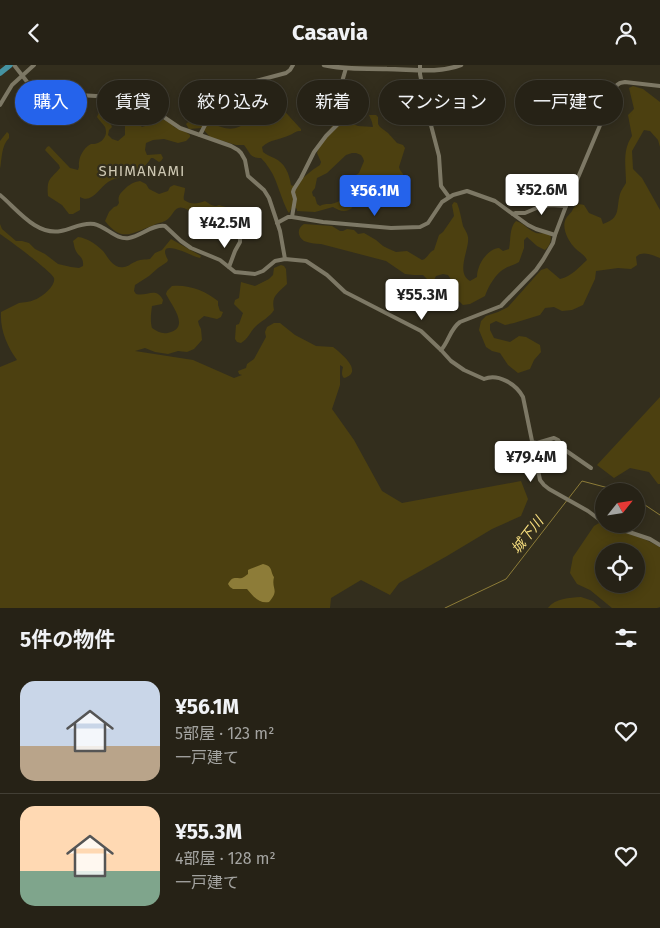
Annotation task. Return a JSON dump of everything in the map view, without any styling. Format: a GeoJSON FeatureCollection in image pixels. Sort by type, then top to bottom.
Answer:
{"type":"FeatureCollection","features":[{"type":"Feature","properties":{"kind":"highway"},"geometry":{"type":"LineString","coordinates":[[0,73],[12,65]]}},
{"type":"Feature","properties":{"kind":"street"},"geometry":{"type":"LineString","coordinates":[[12,65],[28,83],[40,91],[50,94],[131,98],[152,109],[180,128],[238,150],[245,160],[248,176],[267,194],[277,223],[285,259]]}},
{"type":"Feature","properties":{"kind":"street"},"geometry":{"type":"LineString","coordinates":[[0,105],[12,85],[34,65]]}},
{"type":"Feature","properties":{"kind":"street"},"geometry":{"type":"LineString","coordinates":[[200,135],[212,111],[228,105],[245,86],[286,73],[293,65]]}},
{"type":"Feature","properties":{"kind":"street"},"geometry":{"type":"LineString","coordinates":[[324,65],[346,68],[420,67],[442,69],[461,65]]}},
{"type":"Feature","properties":{"kind":"street"},"geometry":{"type":"LineString","coordinates":[[420,67],[430,127],[439,157],[441,186],[449,197]]}},
{"type":"Feature","properties":{"kind":"street"},"geometry":{"type":"LineString","coordinates":[[292,217],[296,199],[293,192],[294,189],[314,152],[326,136],[344,118],[341,108],[342,82],[346,68]]}},
{"type":"Feature","properties":{"kind":"street"},"geometry":{"type":"LineString","coordinates":[[441,350],[452,329],[457,324],[496,309],[506,303],[536,271],[549,252],[566,206],[617,85],[625,82],[660,86]]}},
{"type":"Feature","properties":{"kind":"street"},"geometry":{"type":"LineString","coordinates":[[277,223],[292,217],[391,229],[420,227],[428,223],[442,202],[449,197],[467,191],[495,201],[536,229],[555,235]]}},
{"type":"Feature","properties":{"kind":"street"},"geometry":{"type":"LineString","coordinates":[[524,192],[530,192],[539,196],[539,207]]}},
{"type":"Feature","properties":{"kind":"street"},"geometry":{"type":"LineString","coordinates":[[0,195],[30,222],[51,231],[62,231],[91,223],[118,237],[129,238],[160,226],[165,226],[181,241],[220,260],[235,272],[255,274],[263,271],[274,261],[285,259],[302,260],[310,263],[346,292],[421,331],[451,361],[464,370],[484,379],[490,377],[507,382],[516,388],[523,397],[540,480],[549,489],[595,516]]}},
{"type":"Feature","properties":{"kind":"street"},"geometry":{"type":"LineString","coordinates":[[513,214],[525,213],[550,205],[566,206]]}},
{"type":"Feature","properties":{"kind":"street"},"geometry":{"type":"LineString","coordinates":[[229,267],[240,241],[240,235]]}},
{"type":"Feature","properties":{"kind":"street"},"geometry":{"type":"LineString","coordinates":[[532,443],[554,438],[558,440],[565,450],[591,467]]}},
{"type":"Feature","properties":{"kind":"street"},"geometry":{"type":"LineString","coordinates":[[636,533],[660,545]]}},
{"type":"Feature","properties":{"kind":"shaded area"},"geometry":{"type":"Polygon","coordinates":[[[633,86],[643,89],[660,102],[660,147],[658,140],[650,131],[644,130],[632,151],[633,169],[642,178],[660,210],[660,258],[641,254],[636,257],[637,265],[631,269],[618,268],[596,271],[595,279],[583,305],[572,310],[562,311],[554,307],[545,308],[540,315],[514,323],[505,325],[496,321],[490,324],[490,330],[494,338],[510,342],[519,336],[526,337],[540,345],[541,352],[534,360],[530,369],[518,373],[508,365],[500,353],[486,347],[479,330],[481,321],[486,316],[508,307],[541,270],[547,268],[560,279],[571,274],[587,260],[569,240],[564,224],[574,207],[580,204],[584,205],[589,213],[601,218],[603,224],[613,219],[617,212],[620,193],[626,183],[626,153],[632,136],[628,115],[634,109],[629,88],[633,86]]]}},
{"type":"Feature","properties":{"kind":"shaded area"},"geometry":{"type":"Polygon","coordinates":[[[287,114],[301,129],[301,131],[272,141],[262,147],[263,152],[278,160],[284,166],[293,186],[320,165],[321,162],[317,153],[332,126],[355,125],[373,127],[369,115],[376,115],[380,127],[405,148],[399,167],[403,174],[405,187],[391,205],[385,206],[358,195],[352,196],[352,208],[347,211],[333,207],[315,212],[297,211],[293,206],[289,213],[274,176],[261,158],[252,156],[244,145],[236,145],[210,137],[202,128],[189,129],[187,125],[217,125],[233,129],[241,126],[287,125],[287,114]],[[352,153],[346,155],[327,173],[317,178],[312,192],[317,204],[320,206],[333,204],[346,199],[348,196],[347,185],[359,173],[364,161],[361,155],[352,153]]]}},
{"type":"Feature","properties":{"kind":"shaded area"},"geometry":{"type":"Polygon","coordinates":[[[169,122],[174,127],[186,132],[190,137],[186,141],[178,143],[164,139],[146,143],[145,150],[147,155],[161,154],[163,158],[161,161],[159,162],[151,158],[140,169],[130,175],[110,181],[92,197],[84,199],[80,197],[80,210],[73,214],[69,214],[62,205],[48,196],[50,180],[60,168],[45,150],[47,147],[49,146],[70,168],[78,170],[83,151],[91,144],[100,142],[105,137],[106,131],[103,125],[111,125],[108,135],[112,139],[118,141],[125,135],[125,125],[140,125],[142,127],[148,125],[169,125],[169,122]]]}},
{"type":"Feature","properties":{"kind":"shaded area"},"geometry":{"type":"Polygon","coordinates":[[[7,132],[9,138],[3,149],[0,169],[0,141],[7,132]]]}},
{"type":"Feature","properties":{"kind":"shaded area"},"geometry":{"type":"Polygon","coordinates":[[[140,181],[146,184],[149,189],[159,194],[168,191],[174,185],[185,188],[184,200],[189,203],[205,201],[214,206],[219,205],[229,208],[234,225],[238,230],[236,237],[220,236],[216,224],[204,225],[193,217],[190,211],[180,207],[164,222],[133,233],[122,234],[117,232],[105,221],[109,212],[117,206],[119,195],[128,186],[140,181]]]}},
{"type":"Feature","properties":{"kind":"shaded area"},"geometry":{"type":"Polygon","coordinates":[[[454,202],[457,203],[463,226],[467,232],[468,242],[463,266],[466,277],[470,281],[477,277],[481,263],[490,251],[499,248],[503,251],[509,249],[511,231],[516,221],[536,233],[550,234],[549,244],[545,250],[527,237],[524,240],[524,248],[519,262],[498,274],[485,296],[470,304],[463,305],[452,292],[451,281],[448,275],[436,276],[431,281],[423,275],[405,274],[386,261],[321,244],[306,242],[299,234],[300,228],[304,224],[332,226],[340,231],[354,230],[358,234],[364,233],[389,249],[396,252],[407,251],[422,260],[434,250],[439,235],[454,216],[452,205],[454,202]]]}},
{"type":"Feature","properties":{"kind":"shaded area"},"geometry":{"type":"Polygon","coordinates":[[[0,224],[2,229],[16,241],[29,243],[58,264],[79,268],[83,266],[83,260],[76,252],[73,241],[78,237],[94,244],[114,264],[120,267],[127,266],[138,260],[150,259],[155,253],[162,250],[171,239],[201,256],[200,258],[176,249],[166,249],[167,262],[135,285],[134,291],[136,294],[154,293],[163,300],[162,304],[152,306],[152,328],[166,333],[176,329],[179,325],[177,314],[166,294],[172,286],[190,287],[208,294],[218,301],[220,311],[223,312],[221,317],[217,319],[204,316],[198,321],[202,340],[194,349],[187,352],[178,351],[168,354],[145,348],[135,351],[193,360],[234,378],[242,375],[238,371],[246,368],[247,364],[254,359],[266,337],[267,327],[274,323],[280,323],[295,335],[316,346],[333,347],[352,367],[350,375],[344,378],[342,374],[343,367],[340,365],[340,385],[332,409],[354,440],[382,491],[402,503],[521,481],[528,499],[521,516],[492,529],[399,583],[390,595],[361,580],[331,598],[330,608],[0,608],[0,367],[17,360],[5,337],[1,312],[19,303],[37,299],[53,285],[54,278],[46,269],[0,234],[0,224]]]}},
{"type":"Feature","properties":{"kind":"shaded area"},"geometry":{"type":"Polygon","coordinates":[[[281,265],[286,269],[287,284],[274,298],[274,310],[241,343],[237,342],[235,339],[236,325],[239,324],[243,313],[234,304],[235,300],[239,298],[241,282],[255,286],[269,279],[273,275],[274,268],[281,265]]]}},
{"type":"Feature","properties":{"kind":"shaded area"},"geometry":{"type":"Polygon","coordinates":[[[660,397],[660,484],[649,472],[630,468],[614,478],[597,465],[660,397]]]}},
{"type":"Feature","properties":{"kind":"shaded area"},"geometry":{"type":"Polygon","coordinates":[[[595,525],[595,533],[626,533],[660,547],[660,607],[612,608],[590,590],[577,584],[570,573],[573,557],[595,525]]]}},
{"type":"Feature","properties":{"kind":"shaded area"},"geometry":{"type":"Polygon","coordinates":[[[263,564],[270,567],[274,577],[275,592],[269,602],[259,601],[247,589],[233,589],[228,584],[233,578],[243,578],[248,574],[248,570],[263,564]]]}},
{"type":"Feature","properties":{"kind":"shaded area"},"geometry":{"type":"Polygon","coordinates":[[[581,597],[593,601],[601,608],[548,608],[558,600],[581,597]]]}},
{"type":"Feature","properties":{"kind":"waterway","name":"城下川"},"geometry":{"type":"LineString","coordinates":[[445,608],[506,579],[582,481],[595,484]]}},
{"type":"Feature","properties":{"kind":"waterway","name":"城下川"},"geometry":{"type":"LineString","coordinates":[[645,505],[660,515]]}},
{"type":"Feature","properties":{"kind":"district","name":"SHIMANAMI"},"geometry":{"type":"Point","coordinates":[142,171]}}]}
